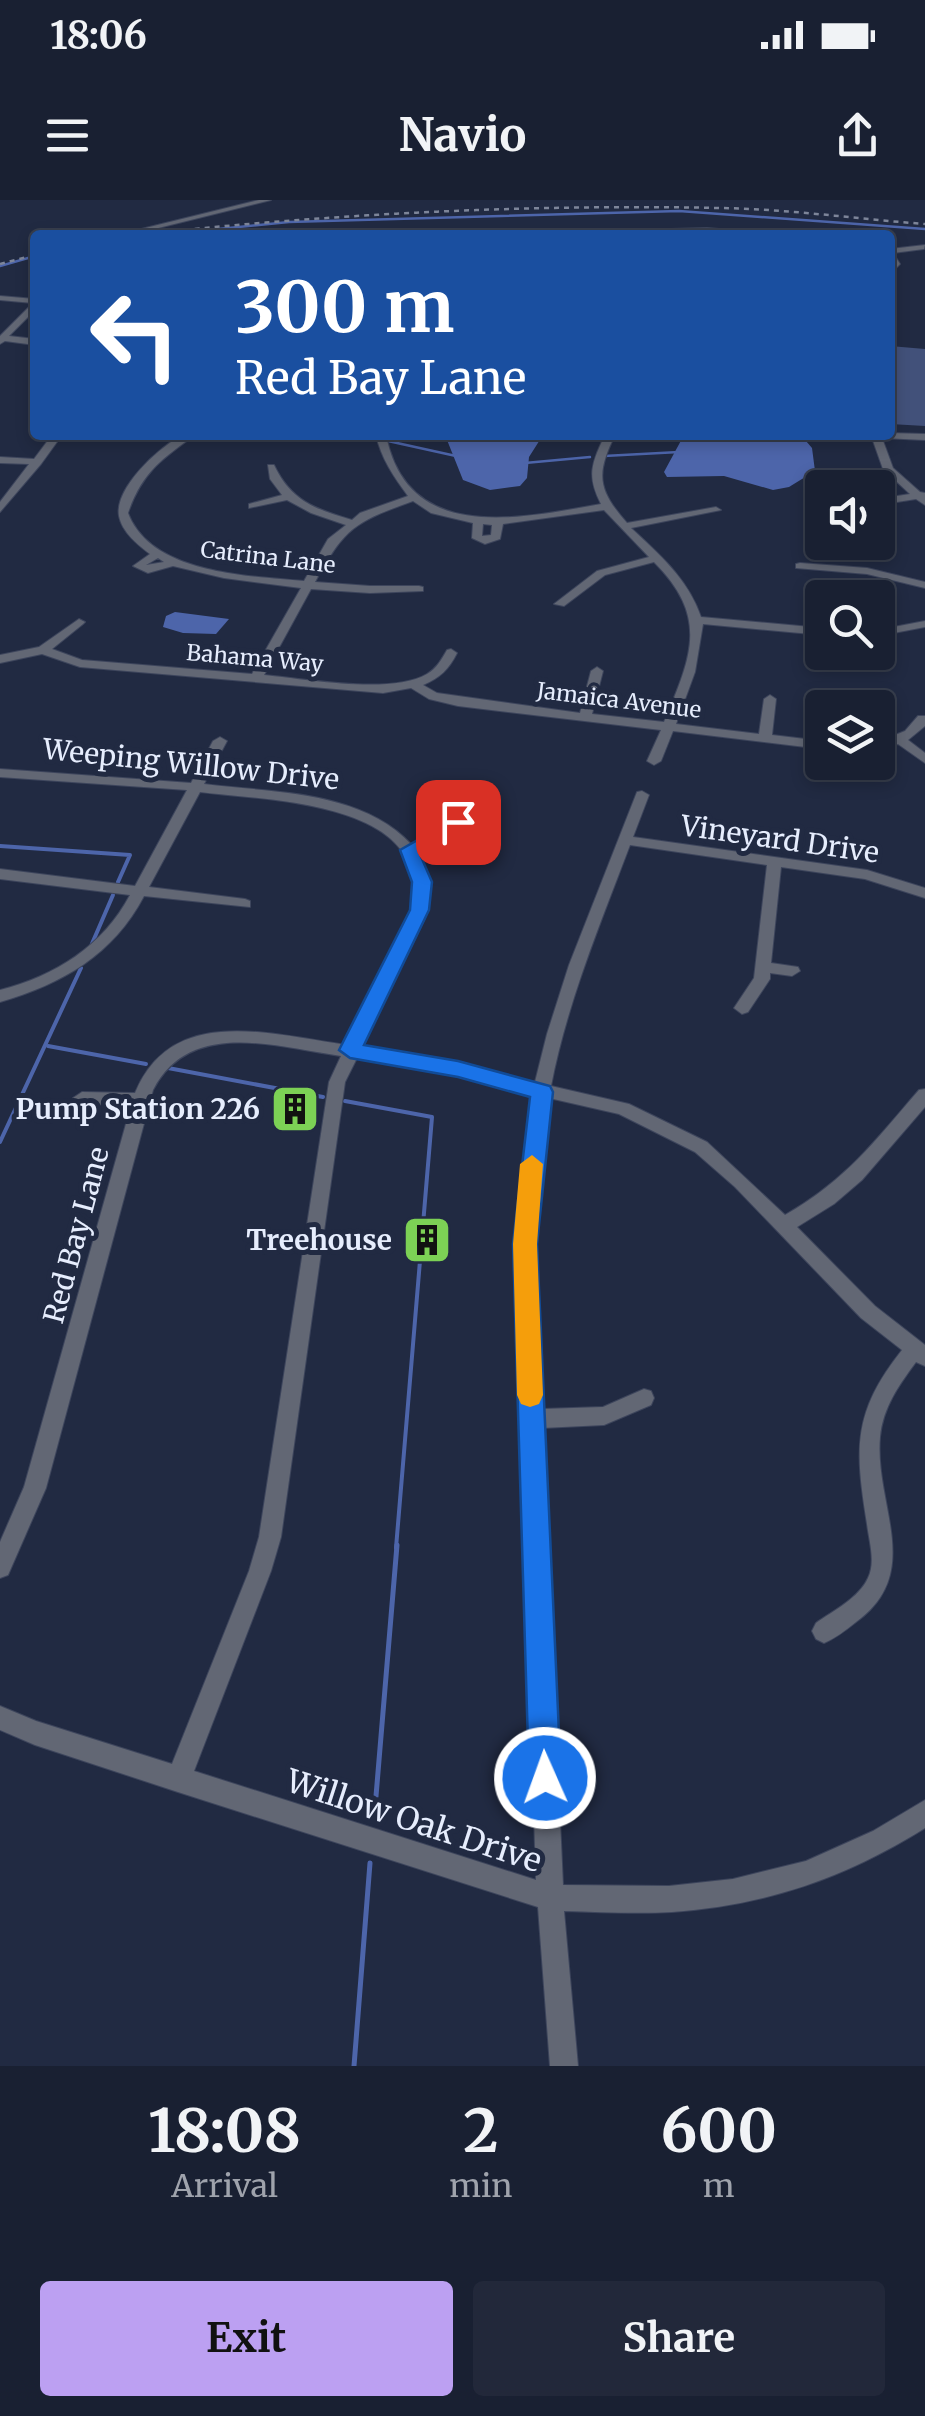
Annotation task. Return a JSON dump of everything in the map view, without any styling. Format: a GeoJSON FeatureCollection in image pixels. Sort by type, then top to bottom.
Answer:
{"type":"FeatureCollection","features":[{"type":"Feature","properties":{"kind":"street"},"geometry":{"type":"LineString","coordinates":[[140,230],[268,200]]}},
{"type":"Feature","properties":{"kind":"street"},"geometry":{"type":"LineString","coordinates":[[895,251],[924,248]]}},
{"type":"Feature","properties":{"kind":"street"},"geometry":{"type":"LineString","coordinates":[[0,298],[30,302]]}},
{"type":"Feature","properties":{"kind":"street"},"geometry":{"type":"LineString","coordinates":[[2,340],[30,309]]}},
{"type":"Feature","properties":{"kind":"street"},"geometry":{"type":"LineString","coordinates":[[2,340],[30,339]]}},
{"type":"Feature","properties":{"kind":"street"},"geometry":{"type":"LineString","coordinates":[[895,429],[925,433]]}},
{"type":"Feature","properties":{"kind":"street"},"geometry":{"type":"LineString","coordinates":[[895,434],[925,433]]}},
{"type":"Feature","properties":{"kind":"street"},"geometry":{"type":"LineString","coordinates":[[0,509],[53,440]]}},
{"type":"Feature","properties":{"kind":"street","name":"Catrina Lane"},"geometry":{"type":"LineString","coordinates":[[182,440],[158,455],[132,490],[122,512],[134,537],[157,554],[203,571],[398,591],[420,589]]}},
{"type":"Feature","properties":{"kind":"street"},"geometry":{"type":"LineString","coordinates":[[383,440],[396,473],[412,498],[435,511],[498,522],[607,506]]}},
{"type":"Feature","properties":{"kind":"street"},"geometry":{"type":"LineString","coordinates":[[606,440],[598,451],[594,471],[598,489],[607,506],[686,592],[698,620],[690,662],[654,761]]}},
{"type":"Feature","properties":{"kind":"street"},"geometry":{"type":"LineString","coordinates":[[878,440],[888,469],[922,498]]}},
{"type":"Feature","properties":{"kind":"street"},"geometry":{"type":"LineString","coordinates":[[0,460],[38,462]]}},
{"type":"Feature","properties":{"kind":"street"},"geometry":{"type":"LineString","coordinates":[[271,467],[279,487],[289,496],[315,511],[351,522]]}},
{"type":"Feature","properties":{"kind":"street"},"geometry":{"type":"LineString","coordinates":[[253,506],[289,496]]}},
{"type":"Feature","properties":{"kind":"street"},"geometry":{"type":"LineString","coordinates":[[256,677],[332,540],[351,522],[412,498]]}},
{"type":"Feature","properties":{"kind":"street"},"geometry":{"type":"LineString","coordinates":[[895,500],[922,498]]}},
{"type":"Feature","properties":{"kind":"street"},"geometry":{"type":"LineString","coordinates":[[625,526],[716,510]]}},
{"type":"Feature","properties":{"kind":"street"},"geometry":{"type":"LineString","coordinates":[[478,521],[477,538],[485,541],[496,538],[498,522]]}},
{"type":"Feature","properties":{"kind":"street"},"geometry":{"type":"LineString","coordinates":[[157,554],[138,566],[148,570],[174,562]]}},
{"type":"Feature","properties":{"kind":"street"},"geometry":{"type":"LineString","coordinates":[[560,604],[602,573],[656,558]]}},
{"type":"Feature","properties":{"kind":"street"},"geometry":{"type":"LineString","coordinates":[[800,566],[867,571],[925,585]]}},
{"type":"Feature","properties":{"kind":"street"},"geometry":{"type":"LineString","coordinates":[[698,620],[805,629]]}},
{"type":"Feature","properties":{"kind":"street"},"geometry":{"type":"LineString","coordinates":[[0,658],[43,650],[78,622]]}},
{"type":"Feature","properties":{"kind":"street"},"geometry":{"type":"LineString","coordinates":[[895,629],[925,624]]}},
{"type":"Feature","properties":{"kind":"street","name":"Bahama Way"},"geometry":{"type":"LineString","coordinates":[[43,650],[80,663],[367,689],[414,685]]}},
{"type":"Feature","properties":{"kind":"street"},"geometry":{"type":"LineString","coordinates":[[414,685],[434,675],[451,653]]}},
{"type":"Feature","properties":{"kind":"street"},"geometry":{"type":"LineString","coordinates":[[585,716],[596,671]]}},
{"type":"Feature","properties":{"kind":"street","name":"Jamaica Avenue"},"geometry":{"type":"LineString","coordinates":[[414,685],[445,700],[805,742]]}},
{"type":"Feature","properties":{"kind":"street"},"geometry":{"type":"LineString","coordinates":[[765,738],[770,699]]}},
{"type":"Feature","properties":{"kind":"street"},"geometry":{"type":"LineString","coordinates":[[895,741],[921,729]]}},
{"type":"Feature","properties":{"kind":"street"},"geometry":{"type":"LineString","coordinates":[[898,740],[925,760]]}},
{"type":"Feature","properties":{"kind":"street"},"geometry":{"type":"LineString","coordinates":[[0,996],[42,982],[95,950],[122,921],[220,742]]}},
{"type":"Feature","properties":{"kind":"street","name":"Weeping Willow Drive"},"geometry":{"type":"LineString","coordinates":[[0,773],[196,787],[340,806],[379,823],[409,850]]}},
{"type":"Feature","properties":{"kind":"street"},"geometry":{"type":"LineString","coordinates":[[564,2066],[550,1898],[525,1244],[542,1092],[560,1021],[642,795]]}},
{"type":"Feature","properties":{"kind":"street"},"geometry":{"type":"LineString","coordinates":[[178,1780],[270,1538],[333,1100],[350,1050],[419,910],[422,882],[409,850],[442,835],[458,822]]}},
{"type":"Feature","properties":{"kind":"street","name":"Vineyard Drive"},"geometry":{"type":"LineString","coordinates":[[626,840],[867,875],[925,893]]}},
{"type":"Feature","properties":{"kind":"street"},"geometry":{"type":"LineString","coordinates":[[742,1008],[753,997],[764,966],[774,862]]}},
{"type":"Feature","properties":{"kind":"street"},"geometry":{"type":"LineString","coordinates":[[0,874],[245,904]]}},
{"type":"Feature","properties":{"kind":"street"},"geometry":{"type":"LineString","coordinates":[[764,966],[792,972]]}},
{"type":"Feature","properties":{"kind":"street","name":"Red Bay Lane"},"geometry":{"type":"LineString","coordinates":[[0,1567],[35,1488],[141,1100],[150,1078],[166,1057],[211,1037],[262,1038],[458,1069],[542,1092],[608,1104],[685,1137],[740,1182],[868,1312],[920,1353]]}},
{"type":"Feature","properties":{"kind":"street"},"geometry":{"type":"LineString","coordinates":[[783,1226],[828,1199],[856,1176],[925,1094]]}},
{"type":"Feature","properties":{"kind":"street"},"geometry":{"type":"LineString","coordinates":[[82,1098],[141,1100]]}},
{"type":"Feature","properties":{"kind":"street"},"geometry":{"type":"LineString","coordinates":[[824,1632],[879,1582],[884,1557],[868,1452],[869,1434],[882,1391],[920,1353]]}},
{"type":"Feature","properties":{"kind":"street"},"geometry":{"type":"LineString","coordinates":[[531,1419],[604,1416],[644,1398]]}},
{"type":"Feature","properties":{"kind":"street","name":"Willow Oak Drive"},"geometry":{"type":"LineString","coordinates":[[0,1718],[35,1734],[550,1898],[669,1899],[733,1892],[808,1874],[882,1840],[925,1813]]}},
{"type":"Feature","properties":{"kind":"shaded area"},"geometry":{"type":"Polygon","coordinates":[[[895,346],[925,349],[925,426],[895,424],[895,346]]]}},
{"type":"Feature","properties":{"kind":"shaded area"},"geometry":{"type":"Polygon","coordinates":[[[447,440],[540,440],[529,457],[527,478],[520,486],[490,490],[463,480],[447,440]]]}},
{"type":"Feature","properties":{"kind":"shaded area"},"geometry":{"type":"Polygon","coordinates":[[[681,440],[806,441],[812,448],[815,470],[805,470],[805,477],[789,487],[773,490],[724,476],[667,477],[664,472],[681,440]]]}},
{"type":"Feature","properties":{"kind":"shaded area"},"geometry":{"type":"Polygon","coordinates":[[[175,612],[229,619],[216,634],[183,633],[163,627],[166,616],[175,612]]]}},
{"type":"Feature","properties":{"kind":"waterway"},"geometry":{"type":"LineString","coordinates":[[208,230],[289,222],[679,211],[925,229]]}},
{"type":"Feature","properties":{"kind":"waterway"},"geometry":{"type":"LineString","coordinates":[[0,266],[30,257]]}},
{"type":"Feature","properties":{"kind":"waterway"},"geometry":{"type":"LineString","coordinates":[[388,441],[456,456]]}},
{"type":"Feature","properties":{"kind":"waterway"},"geometry":{"type":"LineString","coordinates":[[604,456],[679,452]]}},
{"type":"Feature","properties":{"kind":"waterway"},"geometry":{"type":"LineString","coordinates":[[525,463],[590,457]]}},
{"type":"Feature","properties":{"kind":"waterway"},"geometry":{"type":"LineString","coordinates":[[0,846],[130,855],[118,882]]}},
{"type":"Feature","properties":{"kind":"waterway"},"geometry":{"type":"LineString","coordinates":[[91,946],[113,895]]}},
{"type":"Feature","properties":{"kind":"waterway"},"geometry":{"type":"LineString","coordinates":[[0,1142],[81,968]]}},
{"type":"Feature","properties":{"kind":"waterway"},"geometry":{"type":"LineString","coordinates":[[48,1046],[146,1064]]}},
{"type":"Feature","properties":{"kind":"waterway"},"geometry":{"type":"LineString","coordinates":[[168,1068],[323,1097]]}},
{"type":"Feature","properties":{"kind":"waterway"},"geometry":{"type":"LineString","coordinates":[[345,1101],[432,1117],[396,1548]]}},
{"type":"Feature","properties":{"kind":"waterway"},"geometry":{"type":"LineString","coordinates":[[374,1820],[397,1545]]}},
{"type":"Feature","properties":{"kind":"waterway"},"geometry":{"type":"LineString","coordinates":[[354,2066],[370,1863]]}},
{"type":"Feature","properties":{"kind":"railway"},"geometry":{"type":"LineString","coordinates":[[187,230],[354,216],[647,207],[797,212],[925,224]]}},
{"type":"Feature","properties":{"kind":"railway"},"geometry":{"type":"LineString","coordinates":[[0,264],[30,256]]}},
{"type":"Feature","properties":{"kind":"slow traffic"},"geometry":{"type":"LineString","coordinates":[[530,1395],[525,1244],[532,1164]]}},
{"type":"Feature","properties":{"kind":"place","name":"Pump Station 226"},"geometry":{"type":"Point","coordinates":[295,1109]}},
{"type":"Feature","properties":{"kind":"place","name":"Treehouse"},"geometry":{"type":"Point","coordinates":[427,1240]}},
{"type":"Feature","properties":{"kind":"route"},"geometry":{"type":"LineString","coordinates":[[458,822],[431,842],[409,850],[423,888],[417,918],[350,1050],[408,1058],[542,1092],[533,1146],[525,1283],[545,1778]]}}]}
